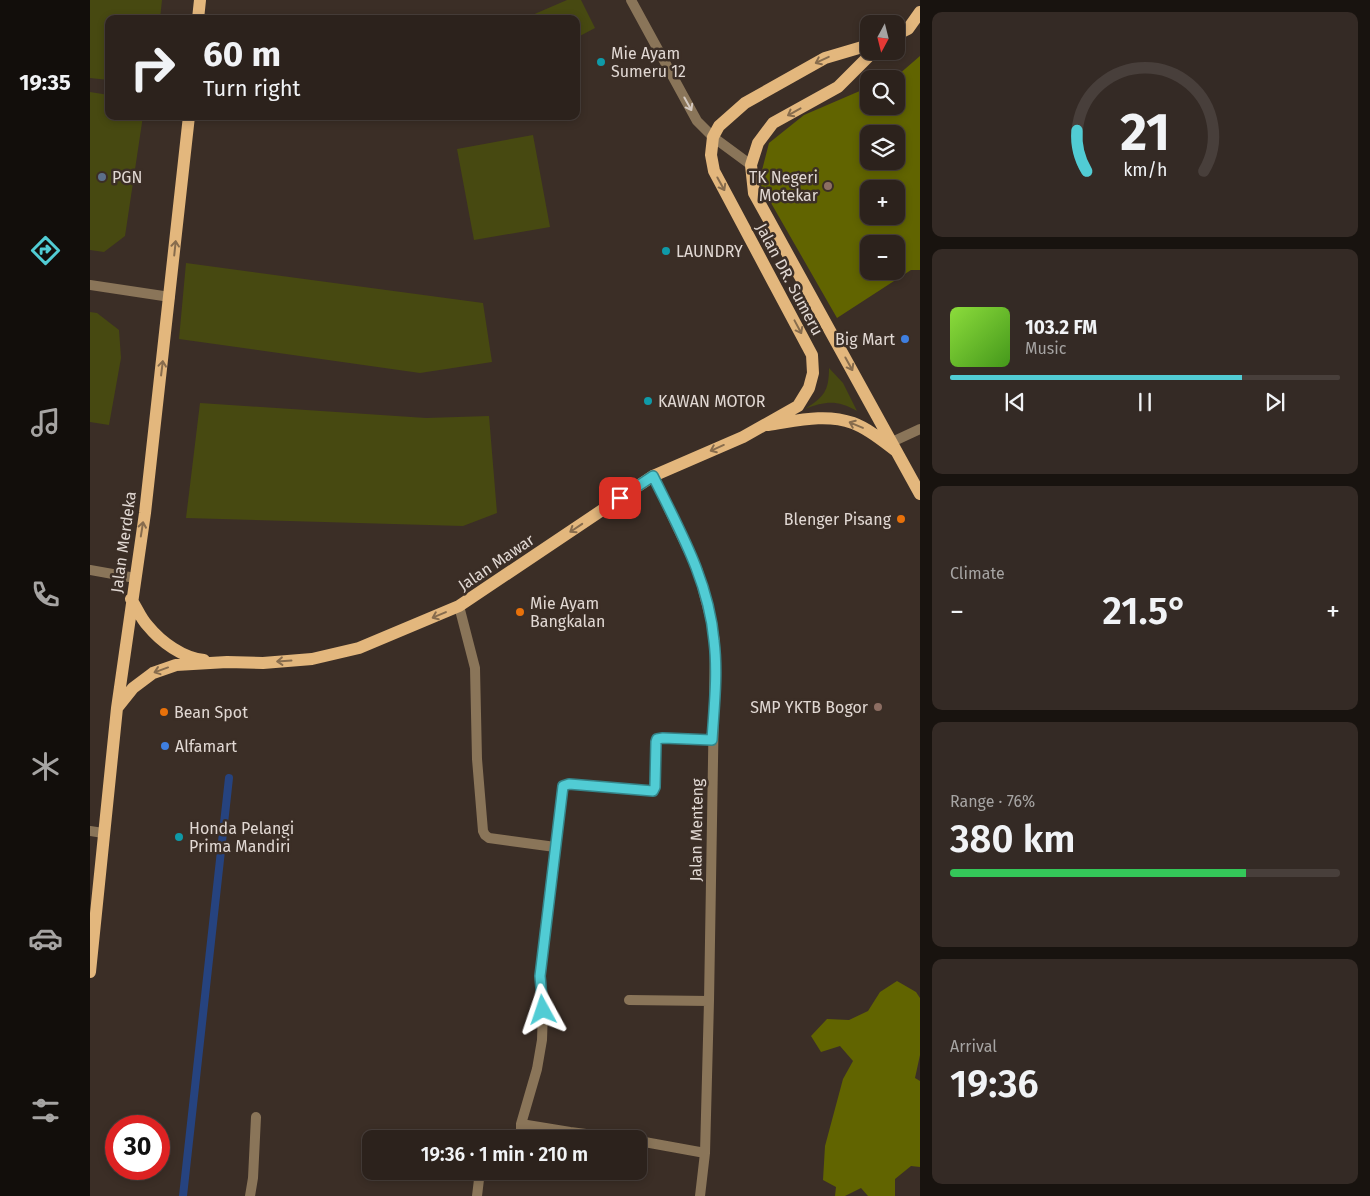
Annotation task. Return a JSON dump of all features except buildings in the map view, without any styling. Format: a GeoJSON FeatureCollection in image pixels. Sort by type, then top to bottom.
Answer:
{"type":"FeatureCollection","features":[{"type":"Feature","properties":{"kind":"main road"},"geometry":{"type":"LineString","coordinates":[[198,15],[200,0]]}},
{"type":"Feature","properties":{"kind":"main road"},"geometry":{"type":"LineString","coordinates":[[905,30],[920,12]]}},
{"type":"Feature","properties":{"kind":"main road"},"geometry":{"type":"LineString","coordinates":[[713,138],[719,126],[746,103],[770,88],[824,58],[860,48]]}},
{"type":"Feature","properties":{"kind":"main road"},"geometry":{"type":"LineString","coordinates":[[751,165],[758,143],[773,123],[838,87],[865,60]]}},
{"type":"Feature","properties":{"kind":"main road","name":"Jalan Merdeka"},"geometry":{"type":"LineString","coordinates":[[90,972],[117,708],[131,599],[145,513],[189,120]]}},
{"type":"Feature","properties":{"kind":"main road","name":"Jalan DR. Sumeru"},"geometry":{"type":"LineString","coordinates":[[713,138],[711,155],[714,171],[812,356],[813,374],[809,388],[798,406],[760,427]]}},
{"type":"Feature","properties":{"kind":"main road","name":"Jalan DR. Sumeru"},"geometry":{"type":"LineString","coordinates":[[751,165],[754,193],[920,494]]}},
{"type":"Feature","properties":{"kind":"main road"},"geometry":{"type":"LineString","coordinates":[[760,427],[826,418],[853,423],[895,446]]}},
{"type":"Feature","properties":{"kind":"main road","name":"Jalan Mawar"},"geometry":{"type":"LineString","coordinates":[[226,662],[263,663],[312,659],[359,648],[459,606],[653,476],[743,437],[760,427]]}},
{"type":"Feature","properties":{"kind":"main road"},"geometry":{"type":"LineString","coordinates":[[131,599],[147,626],[169,646],[197,659],[226,662]]}},
{"type":"Feature","properties":{"kind":"main road"},"geometry":{"type":"LineString","coordinates":[[117,708],[133,688],[153,673],[176,665],[226,662]]}},
{"type":"Feature","properties":{"kind":"street"},"geometry":{"type":"LineString","coordinates":[[631,0],[698,121],[713,138],[751,165]]}},
{"type":"Feature","properties":{"kind":"street"},"geometry":{"type":"LineString","coordinates":[[90,285],[170,297]]}},
{"type":"Feature","properties":{"kind":"street"},"geometry":{"type":"LineString","coordinates":[[895,446],[920,429]]}},
{"type":"Feature","properties":{"kind":"street","name":"Jalan Menteng"},"geometry":{"type":"LineString","coordinates":[[653,476],[698,571],[711,621],[714,641],[710,1001],[705,1153],[700,1196]]}},
{"type":"Feature","properties":{"kind":"street"},"geometry":{"type":"LineString","coordinates":[[90,570],[135,578]]}},
{"type":"Feature","properties":{"kind":"street"},"geometry":{"type":"LineString","coordinates":[[459,606],[475,668],[477,759],[483,830],[485,835],[490,838],[555,847]]}},
{"type":"Feature","properties":{"kind":"street"},"geometry":{"type":"LineString","coordinates":[[521,1130],[521,1124],[537,1070],[542,1040],[543,1010],[540,976],[563,786],[566,784],[653,791],[655,787],[657,739],[712,740]]}},
{"type":"Feature","properties":{"kind":"street"},"geometry":{"type":"LineString","coordinates":[[90,830],[103,832]]}},
{"type":"Feature","properties":{"kind":"street"},"geometry":{"type":"LineString","coordinates":[[629,1000],[710,1001]]}},
{"type":"Feature","properties":{"kind":"street"},"geometry":{"type":"LineString","coordinates":[[250,1196],[253,1178],[256,1117]]}},
{"type":"Feature","properties":{"kind":"street"},"geometry":{"type":"LineString","coordinates":[[521,1124],[558,1130]]}},
{"type":"Feature","properties":{"kind":"street"},"geometry":{"type":"LineString","coordinates":[[647,1142],[705,1153]]}},
{"type":"Feature","properties":{"kind":"street"},"geometry":{"type":"LineString","coordinates":[[478,1196],[479,1180]]}},
{"type":"Feature","properties":{"kind":"shaded area"},"geometry":{"type":"Polygon","coordinates":[[[90,0],[162,0],[160,15],[105,15],[105,80],[90,78],[90,0]]]}},
{"type":"Feature","properties":{"kind":"shaded area"},"geometry":{"type":"Polygon","coordinates":[[[567,0],[581,0],[595,28],[580,36],[580,15],[532,15],[567,0]]]}},
{"type":"Feature","properties":{"kind":"shaded area"},"geometry":{"type":"Polygon","coordinates":[[[920,56],[920,270],[911,270],[905,274],[905,235],[860,235],[860,280],[896,280],[837,318],[759,182],[769,143],[804,115],[860,91],[860,115],[905,115],[904,70],[920,56]]]}},
{"type":"Feature","properties":{"kind":"shaded area"},"geometry":{"type":"Polygon","coordinates":[[[90,92],[105,94],[105,120],[142,120],[125,236],[104,252],[90,250],[90,92]]]}},
{"type":"Feature","properties":{"kind":"shaded area"},"geometry":{"type":"Polygon","coordinates":[[[533,135],[550,227],[474,240],[457,149],[533,135]]]}},
{"type":"Feature","properties":{"kind":"shaded area"},"geometry":{"type":"Polygon","coordinates":[[[186,263],[483,303],[492,362],[420,373],[179,339],[186,263]]]}},
{"type":"Feature","properties":{"kind":"shaded area"},"geometry":{"type":"Polygon","coordinates":[[[90,312],[97,313],[119,330],[121,358],[109,425],[90,422],[90,312]]]}},
{"type":"Feature","properties":{"kind":"shaded area"},"geometry":{"type":"Polygon","coordinates":[[[829,368],[843,383],[857,411],[837,403],[819,404],[805,409],[817,401],[824,393],[828,382],[829,368]]]}},
{"type":"Feature","properties":{"kind":"shaded area"},"geometry":{"type":"Polygon","coordinates":[[[200,403],[426,418],[489,416],[497,513],[463,526],[186,518],[200,403]]]}},
{"type":"Feature","properties":{"kind":"shaded area"},"geometry":{"type":"Polygon","coordinates":[[[897,981],[916,992],[920,998],[920,1055],[915,1078],[920,1081],[920,1167],[911,1166],[895,1179],[895,1196],[868,1196],[861,1188],[845,1196],[835,1196],[836,1187],[823,1180],[825,1146],[843,1079],[853,1061],[840,1046],[821,1052],[811,1036],[827,1019],[849,1020],[868,1011],[880,992],[897,981]]]}},
{"type":"Feature","properties":{"kind":"waterway"},"geometry":{"type":"LineString","coordinates":[[183,1196],[229,778]]}},
{"type":"Feature","properties":{"kind":"place","name":"Mie Ayam Sumeru 12"},"geometry":{"type":"Point","coordinates":[601,62]}},
{"type":"Feature","properties":{"kind":"place","name":"PGN"},"geometry":{"type":"Point","coordinates":[102,177]}},
{"type":"Feature","properties":{"kind":"place","name":"TK Negeri Motekar"},"geometry":{"type":"Point","coordinates":[828,186]}},
{"type":"Feature","properties":{"kind":"place","name":"LAUNDRY"},"geometry":{"type":"Point","coordinates":[666,251]}},
{"type":"Feature","properties":{"kind":"place","name":"Big Mart"},"geometry":{"type":"Point","coordinates":[905,339]}},
{"type":"Feature","properties":{"kind":"place","name":"KAWAN MOTOR"},"geometry":{"type":"Point","coordinates":[648,401]}},
{"type":"Feature","properties":{"kind":"place","name":"Blenger Pisang"},"geometry":{"type":"Point","coordinates":[901,519]}},
{"type":"Feature","properties":{"kind":"place","name":"Mie Ayam Bangkalan"},"geometry":{"type":"Point","coordinates":[520,612]}},
{"type":"Feature","properties":{"kind":"place","name":"SMP YKTB Bogor"},"geometry":{"type":"Point","coordinates":[878,707]}},
{"type":"Feature","properties":{"kind":"place","name":"Bean Spot"},"geometry":{"type":"Point","coordinates":[164,712]}},
{"type":"Feature","properties":{"kind":"place","name":"Alfamart"},"geometry":{"type":"Point","coordinates":[165,746]}},
{"type":"Feature","properties":{"kind":"place","name":"Honda Pelangi Prima Mandiri"},"geometry":{"type":"Point","coordinates":[179,837]}},
{"type":"Feature","properties":{"kind":"route"},"geometry":{"type":"LineString","coordinates":[[543,1010],[540,976],[563,786],[569,784],[650,792],[655,787],[657,739],[712,740],[715,672],[714,641],[711,621],[698,571],[688,546],[653,476],[620,498]]}}]}
